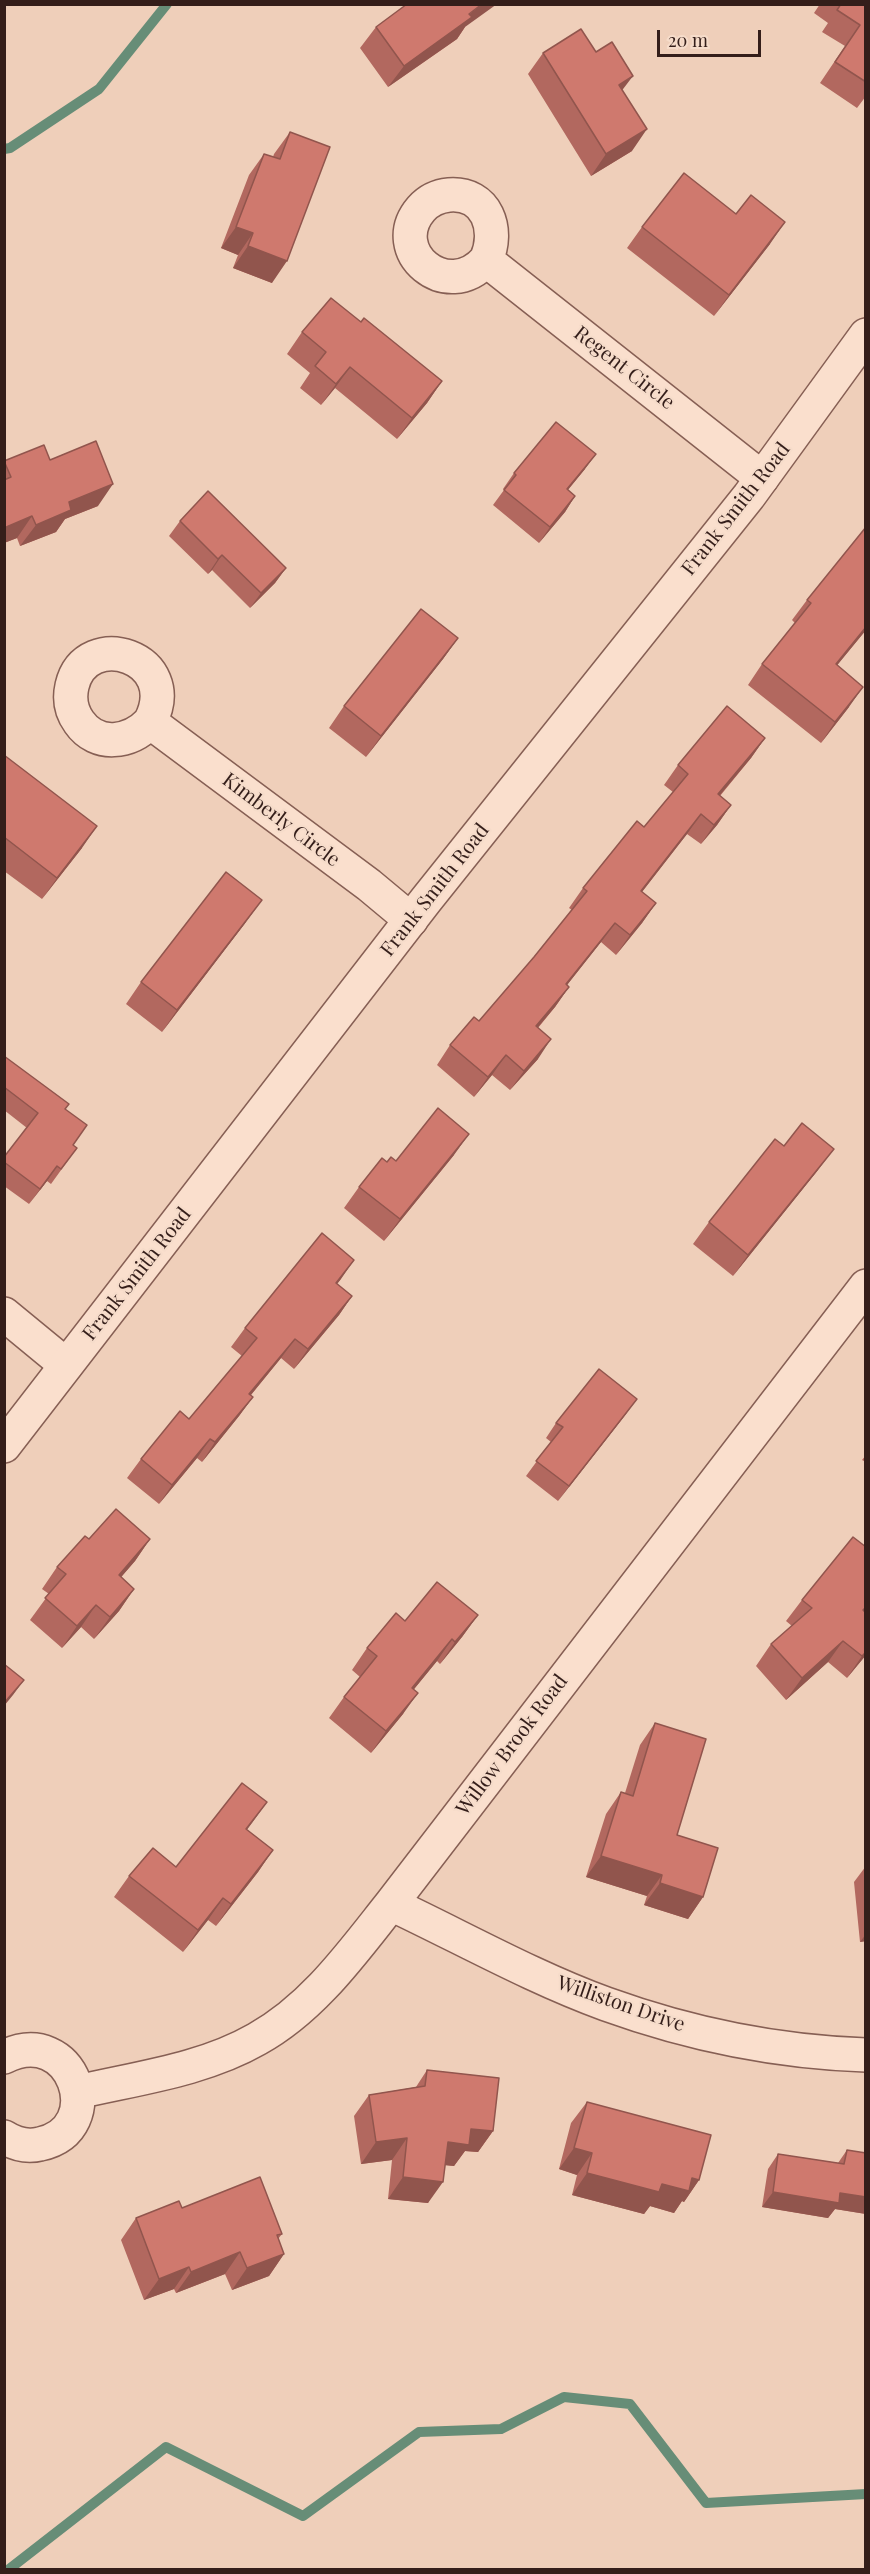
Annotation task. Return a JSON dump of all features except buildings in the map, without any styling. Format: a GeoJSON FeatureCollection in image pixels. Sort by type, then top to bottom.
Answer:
{"type":"FeatureCollection","features":[{"type":"Feature","properties":{"kind":"street","name":"Regent Circle"},"geometry":{"type":"LineString","coordinates":[[486,260],[762,478]]}},
{"type":"Feature","properties":{"kind":"street","name":"Frank Smith Road"},"geometry":{"type":"LineString","coordinates":[[4,1446],[411,920],[762,478],[866,335]]}},
{"type":"Feature","properties":{"kind":"street","name":"Kimberly Circle"},"geometry":{"type":"LineString","coordinates":[[150,722],[369,885],[411,920]]}},
{"type":"Feature","properties":{"kind":"street","name":"Willow Brook Road"},"geometry":{"type":"LineString","coordinates":[[78,2092],[192,2066],[257,2039],[281,2023],[324,1984],[348,1959],[391,1904],[866,1286]]}},
{"type":"Feature","properties":{"kind":"street"},"geometry":{"type":"LineString","coordinates":[[4,1314],[66,1365]]}},
{"type":"Feature","properties":{"kind":"street","name":"Williston Drive"},"geometry":{"type":"LineString","coordinates":[[391,1904],[571,1990],[640,2015],[720,2037],[817,2052],[866,2055]]}},
{"type":"Feature","properties":{"kind":"street"},"geometry":{"type":"LineString","coordinates":[[4,2057],[28,2050],[51,2054],[69,2070],[78,2092],[78,2105],[74,2118],[57,2137],[33,2146],[20,2144],[4,2137]]}},
{"type":"Feature","properties":{"kind":"waterway"},"geometry":{"type":"LineString","coordinates":[[4,149],[10,148],[99,89],[167,4]]}},
{"type":"Feature","properties":{"kind":"waterway"},"geometry":{"type":"LineString","coordinates":[[8,2570],[166,2447],[303,2516],[419,2432],[501,2429],[564,2397],[630,2404],[706,2503],[866,2494]]}}]}
